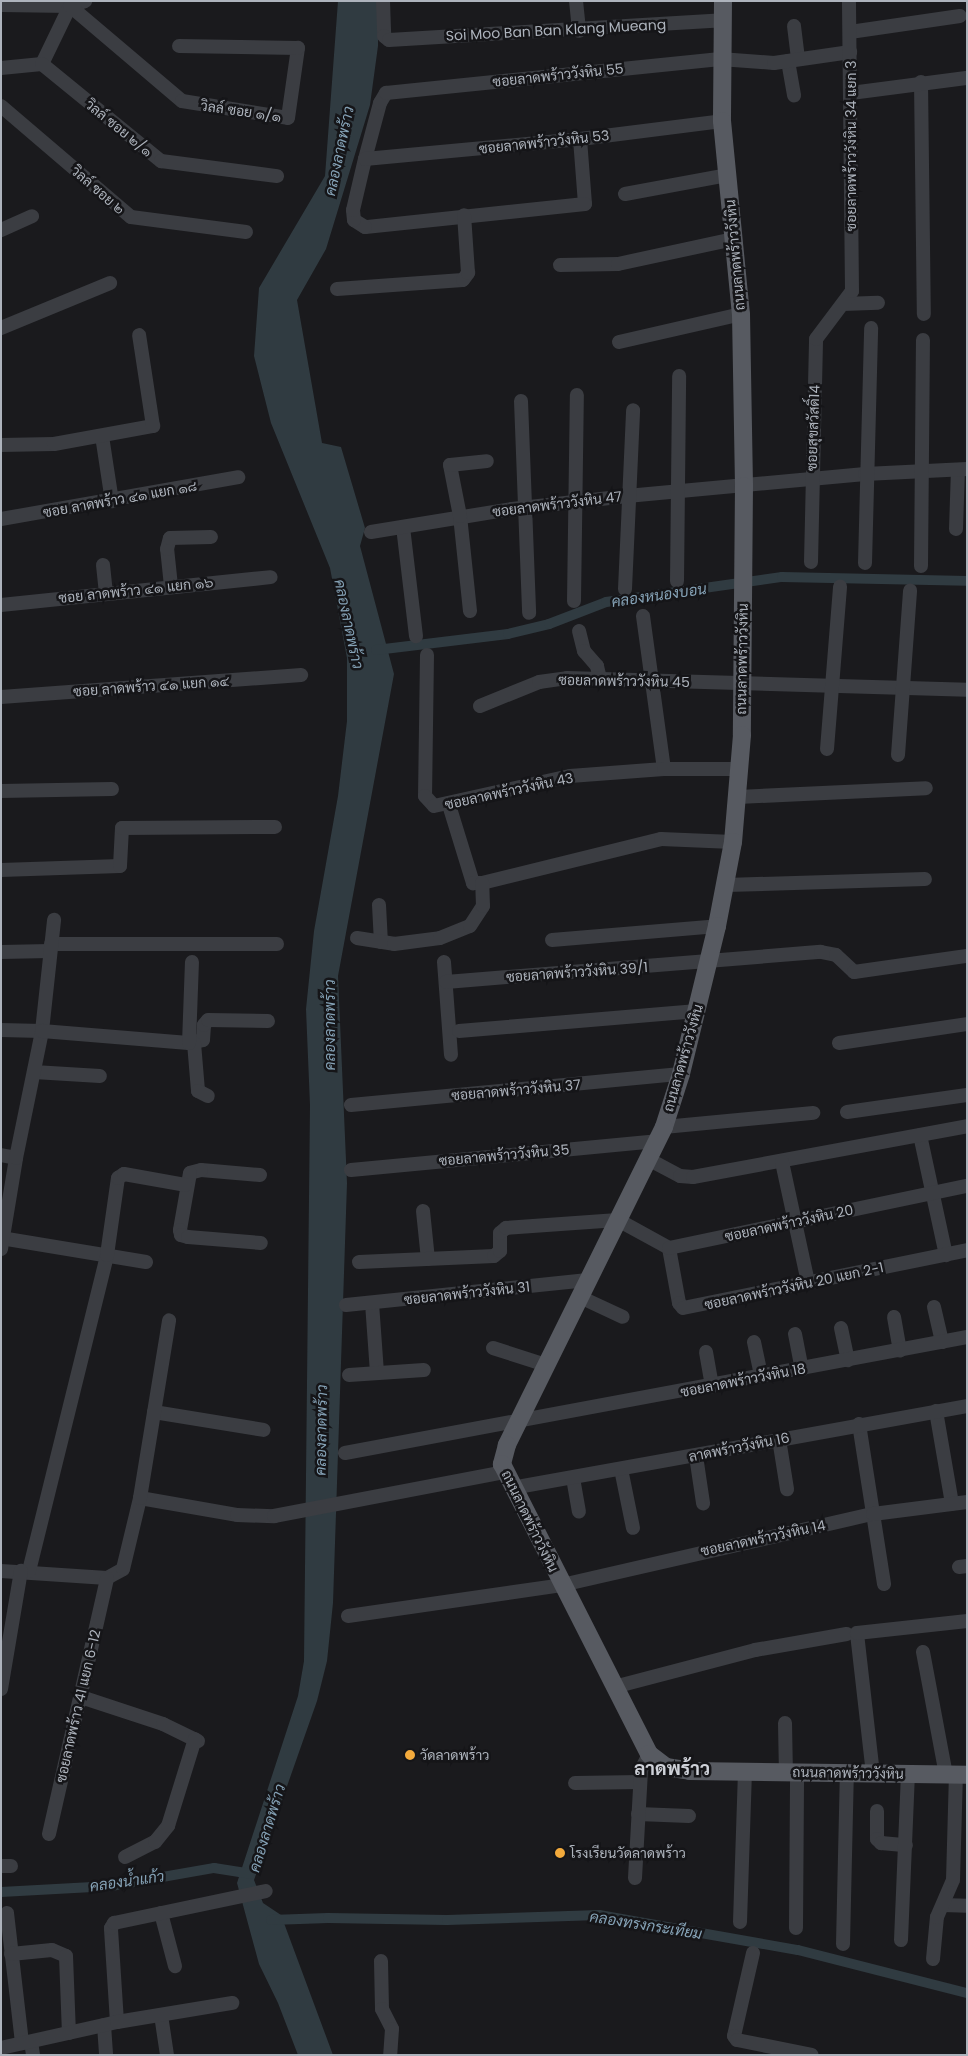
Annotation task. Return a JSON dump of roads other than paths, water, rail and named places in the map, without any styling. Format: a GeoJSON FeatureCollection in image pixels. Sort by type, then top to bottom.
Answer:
{"type":"FeatureCollection","features":[{"type":"Feature","properties":{"kind":"main road","name":"ถนนลาดพร้าววังหิน"},"geometry":{"type":"LineString","coordinates":[[723,1],[720,59],[722,121],[741,314],[744,486],[740,769],[733,842],[726,885],[697,1011],[681,1074],[660,1134],[503,1454],[504,1472],[649,1754],[666,1767],[745,1772],[956,1775]]}},
{"type":"Feature","properties":{"kind":"street"},"geometry":{"type":"LineString","coordinates":[[1,5],[70,6],[85,1]]}},
{"type":"Feature","properties":{"kind":"street","name":"Soi Moo Ban Ban Klang Mueang"},"geometry":{"type":"LineString","coordinates":[[383,1],[386,38],[579,30],[722,20]]}},
{"type":"Feature","properties":{"kind":"street"},"geometry":{"type":"LineString","coordinates":[[576,1],[579,30]]}},
{"type":"Feature","properties":{"kind":"street","name":"ซอยลาดพร้าววังหิน 34 แยก 3"},"geometry":{"type":"LineString","coordinates":[[849,1],[852,291]]}},
{"type":"Feature","properties":{"kind":"street"},"geometry":{"type":"LineString","coordinates":[[1,68],[42,64],[70,6]]}},
{"type":"Feature","properties":{"kind":"street","name":"วิลล์ ซอย ๑/๑"},"geometry":{"type":"LineString","coordinates":[[70,6],[182,102],[288,118],[298,48],[179,46]]}},
{"type":"Feature","properties":{"kind":"street"},"geometry":{"type":"LineString","coordinates":[[850,32],[960,16]]}},
{"type":"Feature","properties":{"kind":"street"},"geometry":{"type":"LineString","coordinates":[[794,26],[794,95]]}},
{"type":"Feature","properties":{"kind":"street","name":"ซอยลาดพร้าววังหิน 55"},"geometry":{"type":"LineString","coordinates":[[365,158],[382,97],[395,91],[720,59],[774,63],[850,52]]}},
{"type":"Feature","properties":{"kind":"street","name":"วิลล์ ซอย ๒/๑"},"geometry":{"type":"LineString","coordinates":[[42,64],[161,161],[277,176]]}},
{"type":"Feature","properties":{"kind":"street"},"geometry":{"type":"LineString","coordinates":[[851,93],[922,82],[966,78]]}},
{"type":"Feature","properties":{"kind":"street"},"geometry":{"type":"LineString","coordinates":[[922,82],[924,314]]}},
{"type":"Feature","properties":{"kind":"street","name":"วิลล์ ซอย ๒"},"geometry":{"type":"LineString","coordinates":[[1,106],[131,217],[246,232]]}},
{"type":"Feature","properties":{"kind":"street","name":"ซอยลาดพร้าววังหิน 53"},"geometry":{"type":"LineString","coordinates":[[365,158],[580,139],[722,121]]}},
{"type":"Feature","properties":{"kind":"street"},"geometry":{"type":"LineString","coordinates":[[365,158],[352,215],[358,225],[585,204],[580,139]]}},
{"type":"Feature","properties":{"kind":"street"},"geometry":{"type":"LineString","coordinates":[[626,194],[728,175]]}},
{"type":"Feature","properties":{"kind":"street"},"geometry":{"type":"LineString","coordinates":[[337,289],[463,280],[468,273],[464,215]]}},
{"type":"Feature","properties":{"kind":"street"},"geometry":{"type":"LineString","coordinates":[[1,230],[32,216]]}},
{"type":"Feature","properties":{"kind":"street"},"geometry":{"type":"LineString","coordinates":[[560,266],[618,264],[734,239]]}},
{"type":"Feature","properties":{"kind":"street"},"geometry":{"type":"LineString","coordinates":[[1,328],[110,283]]}},
{"type":"Feature","properties":{"kind":"street","name":"ซอยสุขสวัสดิ์14"},"geometry":{"type":"LineString","coordinates":[[811,562],[816,339],[852,291]]}},
{"type":"Feature","properties":{"kind":"street"},"geometry":{"type":"LineString","coordinates":[[843,304],[878,303]]}},
{"type":"Feature","properties":{"kind":"street"},"geometry":{"type":"LineString","coordinates":[[619,342],[741,314]]}},
{"type":"Feature","properties":{"kind":"street"},"geometry":{"type":"LineString","coordinates":[[865,563],[865,474],[871,328]]}},
{"type":"Feature","properties":{"kind":"street"},"geometry":{"type":"LineString","coordinates":[[1,445],[54,444],[154,425],[139,335]]}},
{"type":"Feature","properties":{"kind":"street"},"geometry":{"type":"LineString","coordinates":[[921,566],[919,471],[923,340]]}},
{"type":"Feature","properties":{"kind":"street"},"geometry":{"type":"LineString","coordinates":[[677,582],[679,376]]}},
{"type":"Feature","properties":{"kind":"street"},"geometry":{"type":"LineString","coordinates":[[574,601],[577,395]]}},
{"type":"Feature","properties":{"kind":"street"},"geometry":{"type":"LineString","coordinates":[[521,401],[527,508],[529,613]]}},
{"type":"Feature","properties":{"kind":"street"},"geometry":{"type":"LineString","coordinates":[[626,589],[627,496],[633,410]]}},
{"type":"Feature","properties":{"kind":"street"},"geometry":{"type":"LineString","coordinates":[[102,436],[112,501]]}},
{"type":"Feature","properties":{"kind":"street"},"geometry":{"type":"LineString","coordinates":[[470,611],[460,516],[450,465],[487,461]]}},
{"type":"Feature","properties":{"kind":"street"},"geometry":{"type":"LineString","coordinates":[[956,529],[962,469]]}},
{"type":"Feature","properties":{"kind":"street","name":"ซอยลาดพร้าววังหิน 47"},"geometry":{"type":"LineString","coordinates":[[371,532],[460,516],[627,496],[865,474],[962,469]]}},
{"type":"Feature","properties":{"kind":"street","name":"ซอย ลาดพร้าว ๔๑ แยก ๑๘"},"geometry":{"type":"LineString","coordinates":[[1,519],[238,478]]}},
{"type":"Feature","properties":{"kind":"street"},"geometry":{"type":"LineString","coordinates":[[403,527],[416,636]]}},
{"type":"Feature","properties":{"kind":"street"},"geometry":{"type":"LineString","coordinates":[[171,586],[168,549],[170,538],[210,537]]}},
{"type":"Feature","properties":{"kind":"street"},"geometry":{"type":"LineString","coordinates":[[103,565],[106,592]]}},
{"type":"Feature","properties":{"kind":"street","name":"ซอย ลาดพร้าว ๔๑ แยก ๑๖"},"geometry":{"type":"LineString","coordinates":[[1,605],[106,592],[271,577]]}},
{"type":"Feature","properties":{"kind":"street"},"geometry":{"type":"LineString","coordinates":[[827,749],[830,688],[840,587]]}},
{"type":"Feature","properties":{"kind":"street"},"geometry":{"type":"LineString","coordinates":[[898,755],[910,590]]}},
{"type":"Feature","properties":{"kind":"street"},"geometry":{"type":"LineString","coordinates":[[642,616],[664,769]]}},
{"type":"Feature","properties":{"kind":"street"},"geometry":{"type":"LineString","coordinates":[[579,631],[584,651],[597,666],[600,679]]}},
{"type":"Feature","properties":{"kind":"street","name":"ซอยลาดพร้าววังหิน 43"},"geometry":{"type":"LineString","coordinates":[[427,655],[425,796],[434,806],[448,805],[570,776],[664,769],[740,769]]}},
{"type":"Feature","properties":{"kind":"street","name":"ซอย ลาดพร้าว ๔๑ แยก ๑๔"},"geometry":{"type":"LineString","coordinates":[[1,696],[300,675]]}},
{"type":"Feature","properties":{"kind":"street","name":"ซอยลาดพร้าววังหิน 45"},"geometry":{"type":"LineString","coordinates":[[480,706],[539,682],[567,678],[830,688],[967,690]]}},
{"type":"Feature","properties":{"kind":"street"},"geometry":{"type":"LineString","coordinates":[[738,797],[926,788]]}},
{"type":"Feature","properties":{"kind":"street"},"geometry":{"type":"LineString","coordinates":[[1,791],[112,789]]}},
{"type":"Feature","properties":{"kind":"street"},"geometry":{"type":"LineString","coordinates":[[448,805],[470,879],[473,883],[482,883],[661,839],[733,842]]}},
{"type":"Feature","properties":{"kind":"street"},"geometry":{"type":"LineString","coordinates":[[1,870],[120,866],[122,828],[275,827]]}},
{"type":"Feature","properties":{"kind":"street"},"geometry":{"type":"LineString","coordinates":[[726,885],[925,879]]}},
{"type":"Feature","properties":{"kind":"street"},"geometry":{"type":"LineString","coordinates":[[357,938],[394,944],[440,938],[470,926],[483,906],[482,883]]}},
{"type":"Feature","properties":{"kind":"street"},"geometry":{"type":"LineString","coordinates":[[379,905],[381,942]]}},
{"type":"Feature","properties":{"kind":"street"},"geometry":{"type":"LineString","coordinates":[[54,920],[42,1031],[16,1158],[2,1242],[146,1262]]}},
{"type":"Feature","properties":{"kind":"street"},"geometry":{"type":"LineString","coordinates":[[552,940],[717,926]]}},
{"type":"Feature","properties":{"kind":"street"},"geometry":{"type":"LineString","coordinates":[[1,952],[50,948],[277,944]]}},
{"type":"Feature","properties":{"kind":"street","name":"ซอยลาดพร้าววังหิน 39/1"},"geometry":{"type":"LineString","coordinates":[[446,982],[830,953],[843,961],[849,970],[862,972],[967,956]]}},
{"type":"Feature","properties":{"kind":"street"},"geometry":{"type":"LineString","coordinates":[[192,962],[191,1043],[198,1092],[208,1096]]}},
{"type":"Feature","properties":{"kind":"street"},"geometry":{"type":"LineString","coordinates":[[444,962],[451,1055]]}},
{"type":"Feature","properties":{"kind":"street"},"geometry":{"type":"LineString","coordinates":[[459,1031],[697,1011]]}},
{"type":"Feature","properties":{"kind":"street"},"geometry":{"type":"LineString","coordinates":[[1,1030],[42,1031],[191,1043],[203,1040],[204,1025],[208,1020],[268,1021]]}},
{"type":"Feature","properties":{"kind":"street"},"geometry":{"type":"LineString","coordinates":[[839,1043],[967,1024]]}},
{"type":"Feature","properties":{"kind":"street"},"geometry":{"type":"LineString","coordinates":[[34,1072],[100,1076]]}},
{"type":"Feature","properties":{"kind":"street","name":"ซอยลาดพร้าววังหิน 37"},"geometry":{"type":"LineString","coordinates":[[351,1105],[681,1074]]}},
{"type":"Feature","properties":{"kind":"street"},"geometry":{"type":"LineString","coordinates":[[847,1112],[967,1095]]}},
{"type":"Feature","properties":{"kind":"street","name":"ซอยลาดพร้าววังหิน 35"},"geometry":{"type":"LineString","coordinates":[[351,1170],[660,1134],[813,1113]]}},
{"type":"Feature","properties":{"kind":"street"},"geometry":{"type":"LineString","coordinates":[[648,1159],[680,1176],[693,1177],[782,1162],[967,1126]]}},
{"type":"Feature","properties":{"kind":"street"},"geometry":{"type":"LineString","coordinates":[[920,1135],[946,1255]]}},
{"type":"Feature","properties":{"kind":"street"},"geometry":{"type":"LineString","coordinates":[[1,1155],[16,1158]]}},
{"type":"Feature","properties":{"kind":"street"},"geometry":{"type":"LineString","coordinates":[[782,1162],[808,1282]]}},
{"type":"Feature","properties":{"kind":"street"},"geometry":{"type":"LineString","coordinates":[[260,1175],[194,1171],[185,1185],[180,1235],[261,1243]]}},
{"type":"Feature","properties":{"kind":"street"},"geometry":{"type":"LineString","coordinates":[[1,1689],[25,1571],[106,1255],[120,1176],[185,1185]]}},
{"type":"Feature","properties":{"kind":"street","name":"ซอยลาดพร้าววังหิน 20"},"geometry":{"type":"LineString","coordinates":[[669,1248],[967,1186]]}},
{"type":"Feature","properties":{"kind":"street"},"geometry":{"type":"LineString","coordinates":[[423,1211],[428,1259]]}},
{"type":"Feature","properties":{"kind":"street"},"geometry":{"type":"LineString","coordinates":[[359,1262],[494,1256],[500,1251],[500,1233],[506,1228],[618,1220],[669,1248]]}},
{"type":"Feature","properties":{"kind":"street","name":"ซอยลาดพร้าววังหิน 20 แยก 2-1"},"geometry":{"type":"LineString","coordinates":[[669,1248],[681,1308],[967,1250]]}},
{"type":"Feature","properties":{"kind":"street","name":"ซอยลาดพร้าววังหิน 31"},"geometry":{"type":"LineString","coordinates":[[346,1305],[588,1280]]}},
{"type":"Feature","properties":{"kind":"street"},"geometry":{"type":"LineString","coordinates":[[580,1296],[623,1317]]}},
{"type":"Feature","properties":{"kind":"street"},"geometry":{"type":"LineString","coordinates":[[372,1303],[377,1373]]}},
{"type":"Feature","properties":{"kind":"street"},"geometry":{"type":"LineString","coordinates":[[934,1307],[942,1342]]}},
{"type":"Feature","properties":{"kind":"street"},"geometry":{"type":"LineString","coordinates":[[894,1317],[900,1350]]}},
{"type":"Feature","properties":{"kind":"street"},"geometry":{"type":"LineString","coordinates":[[1,1571],[25,1571],[107,1578],[123,1569],[140,1498],[169,1320]]}},
{"type":"Feature","properties":{"kind":"street"},"geometry":{"type":"LineString","coordinates":[[841,1328],[848,1360]]}},
{"type":"Feature","properties":{"kind":"street"},"geometry":{"type":"LineString","coordinates":[[795,1334],[802,1369]]}},
{"type":"Feature","properties":{"kind":"street","name":"ซอยลาดพร้าววังหิน 18"},"geometry":{"type":"LineString","coordinates":[[345,1453],[967,1337]]}},
{"type":"Feature","properties":{"kind":"street"},"geometry":{"type":"LineString","coordinates":[[754,1342],[761,1376]]}},
{"type":"Feature","properties":{"kind":"street"},"geometry":{"type":"LineString","coordinates":[[493,1348],[546,1365]]}},
{"type":"Feature","properties":{"kind":"street"},"geometry":{"type":"LineString","coordinates":[[706,1352],[712,1386]]}},
{"type":"Feature","properties":{"kind":"street"},"geometry":{"type":"LineString","coordinates":[[349,1375],[424,1370]]}},
{"type":"Feature","properties":{"kind":"street","name":"ลาดพร้าววังหิน 16"},"geometry":{"type":"LineString","coordinates":[[512,1488],[967,1406]]}},
{"type":"Feature","properties":{"kind":"street"},"geometry":{"type":"LineString","coordinates":[[936,1411],[952,1504]]}},
{"type":"Feature","properties":{"kind":"street"},"geometry":{"type":"LineString","coordinates":[[154,1412],[264,1430]]}},
{"type":"Feature","properties":{"kind":"street"},"geometry":{"type":"LineString","coordinates":[[859,1424],[884,1584]]}},
{"type":"Feature","properties":{"kind":"street"},"geometry":{"type":"LineString","coordinates":[[779,1439],[787,1489]]}},
{"type":"Feature","properties":{"kind":"street"},"geometry":{"type":"LineString","coordinates":[[696,1456],[704,1503]]}},
{"type":"Feature","properties":{"kind":"street"},"geometry":{"type":"LineString","coordinates":[[621,1469],[633,1528]]}},
{"type":"Feature","properties":{"kind":"street"},"geometry":{"type":"LineString","coordinates":[[140,1498],[237,1515],[274,1516],[341,1505],[504,1472]]}},
{"type":"Feature","properties":{"kind":"street"},"geometry":{"type":"LineString","coordinates":[[573,1478],[579,1511]]}},
{"type":"Feature","properties":{"kind":"street","name":"ซอยลาดพร้าววังหิน 14"},"geometry":{"type":"LineString","coordinates":[[348,1616],[562,1585],[873,1514],[967,1502]]}},
{"type":"Feature","properties":{"kind":"street","name":"ซอยลาดพร้าว 41 แยก 6-12"},"geometry":{"type":"LineString","coordinates":[[49,1834],[107,1578]]}},
{"type":"Feature","properties":{"kind":"street"},"geometry":{"type":"LineString","coordinates":[[614,1687],[755,1650],[852,1633],[967,1621]]}},
{"type":"Feature","properties":{"kind":"street"},"geometry":{"type":"LineString","coordinates":[[852,1633],[873,1774]]}},
{"type":"Feature","properties":{"kind":"street"},"geometry":{"type":"LineString","coordinates":[[923,1652],[956,1775],[953,1880],[938,1918],[933,1959]]}},
{"type":"Feature","properties":{"kind":"street"},"geometry":{"type":"LineString","coordinates":[[81,1697],[163,1724],[197,1740],[168,1826],[155,1842],[125,1857]]}},
{"type":"Feature","properties":{"kind":"street"},"geometry":{"type":"LineString","coordinates":[[785,1723],[791,1773],[796,1928]]}},
{"type":"Feature","properties":{"kind":"street"},"geometry":{"type":"LineString","coordinates":[[635,1878],[641,1770],[649,1754]]}},
{"type":"Feature","properties":{"kind":"street"},"geometry":{"type":"LineString","coordinates":[[740,1922],[745,1772]]}},
{"type":"Feature","properties":{"kind":"street"},"geometry":{"type":"LineString","coordinates":[[843,1944],[847,1773]]}},
{"type":"Feature","properties":{"kind":"street"},"geometry":{"type":"LineString","coordinates":[[901,1940],[908,1774]]}},
{"type":"Feature","properties":{"kind":"street"},"geometry":{"type":"LineString","coordinates":[[575,1783],[640,1782]]}},
{"type":"Feature","properties":{"kind":"street"},"geometry":{"type":"LineString","coordinates":[[877,1811],[877,1839],[881,1843],[906,1845]]}},
{"type":"Feature","properties":{"kind":"street"},"geometry":{"type":"LineString","coordinates":[[638,1814],[689,1816]]}},
{"type":"Feature","properties":{"kind":"street"},"geometry":{"type":"LineString","coordinates":[[106,2055],[110,2024],[111,1928],[120,1921],[266,1891]]}},
{"type":"Feature","properties":{"kind":"street"},"geometry":{"type":"LineString","coordinates":[[943,1905],[967,1906]]}},
{"type":"Feature","properties":{"kind":"street"},"geometry":{"type":"LineString","coordinates":[[7,1913],[11,1954],[29,2047]]}},
{"type":"Feature","properties":{"kind":"street"},"geometry":{"type":"LineString","coordinates":[[161,1914],[175,1966]]}},
{"type":"Feature","properties":{"kind":"street"},"geometry":{"type":"LineString","coordinates":[[11,1954],[52,1950],[66,1956],[69,2033]]}},
{"type":"Feature","properties":{"kind":"street"},"geometry":{"type":"LineString","coordinates":[[753,1953],[734,2036],[737,2040],[781,2052],[812,2055]]}},
{"type":"Feature","properties":{"kind":"street"},"geometry":{"type":"LineString","coordinates":[[381,1961],[382,2009],[392,2029],[390,2055]]}},
{"type":"Feature","properties":{"kind":"street"},"geometry":{"type":"LineString","coordinates":[[1,2048],[29,2047],[69,2033],[110,2024],[232,2003]]}},
{"type":"Feature","properties":{"kind":"street"},"geometry":{"type":"LineString","coordinates":[[161,2015],[167,2055]]}},
{"type":"Feature","properties":{"kind":"water","name":"คลองลาดพร้าว"},"geometry":{"type":"Polygon","coordinates":[[[338,1],[378,1],[378,46],[370,105],[326,249],[297,300],[322,443],[341,447],[365,528],[360,546],[394,674],[338,976],[347,1183],[333,1603],[327,1661],[317,1701],[254,1880],[263,1903],[281,1915],[333,2055],[298,2055],[278,2003],[259,1964],[237,1883],[298,1696],[304,1661],[310,1105],[306,1009],[314,931],[338,796],[347,721],[347,658],[330,568],[271,423],[254,356],[259,288],[325,176],[338,1]]]}},
{"type":"Feature","properties":{"kind":"waterway","name":"คลองหนองบอน"},"geometry":{"type":"LineString","coordinates":[[376,650],[508,634],[549,624],[606,602],[782,577],[967,581]]}},
{"type":"Feature","properties":{"kind":"waterway","name":"คลองน้ำแก้ว"},"geometry":{"type":"LineString","coordinates":[[1,1892],[111,1886],[214,1868],[251,1874]]}},
{"type":"Feature","properties":{"kind":"waterway","name":"คลองทรงกระเทียม"},"geometry":{"type":"LineString","coordinates":[[271,1920],[328,1918],[447,1920],[599,1915],[798,1950],[967,1993]]}},
{"type":"Feature","properties":{"kind":"place","name":"วัดลาดพร้าว"},"geometry":{"type":"Point","coordinates":[410,1755]}},
{"type":"Feature","properties":{"kind":"place","name":"โรงเรียนวัดลาดพร้าว"},"geometry":{"type":"Point","coordinates":[560,1853]}},
{"type":"Feature","properties":{"kind":"district","name":"ลาดพร้าว"},"geometry":{"type":"Point","coordinates":[672,1769]}}]}
